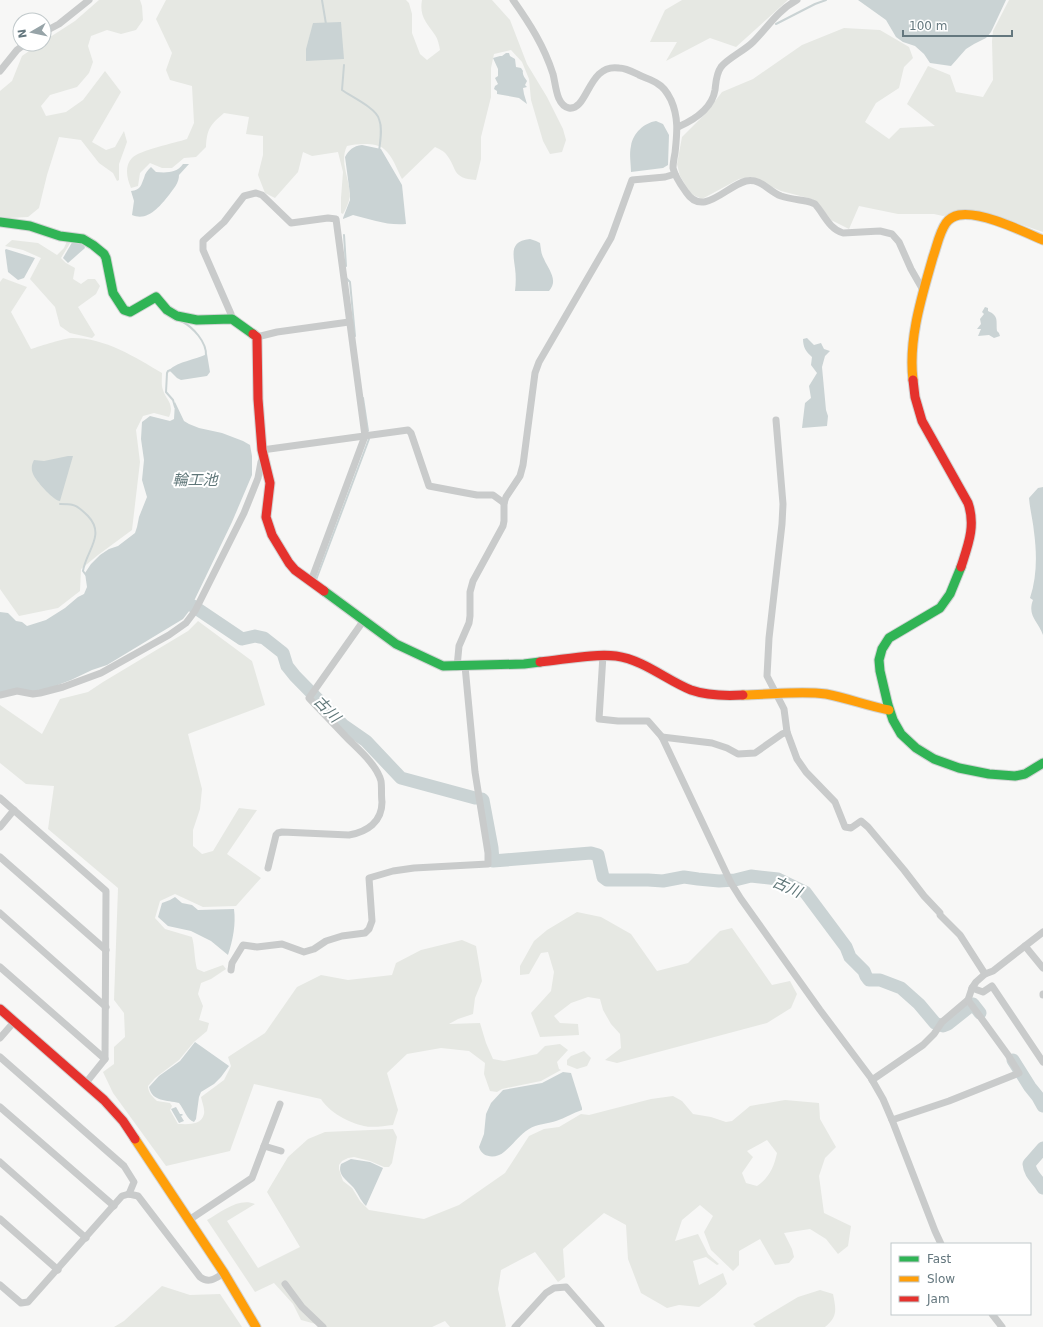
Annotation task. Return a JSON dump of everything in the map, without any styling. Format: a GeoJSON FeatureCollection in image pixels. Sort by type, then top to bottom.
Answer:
{"type":"FeatureCollection","features":[{"type":"Feature","properties":{"kind":"street"},"geometry":{"type":"LineString","coordinates":[[52,28],[59,24],[89,0]]}},
{"type":"Feature","properties":{"kind":"street"},"geometry":{"type":"LineString","coordinates":[[513,0],[534,30],[544,50],[553,74],[558,96],[561,103],[566,107],[571,108],[577,106],[597,76],[603,71],[611,68],[618,67],[626,70],[658,84],[665,90],[674,106],[677,116],[678,127],[673,167],[675,174],[690,199],[698,202],[705,202],[740,183],[753,181],[759,182],[779,195],[815,204],[833,228],[838,232],[880,231],[892,234],[899,242],[911,269],[923,290]]}},
{"type":"Feature","properties":{"kind":"street"},"geometry":{"type":"LineString","coordinates":[[678,127],[693,121],[710,105],[715,92],[715,80],[721,67],[752,43],[774,17],[797,0]]}},
{"type":"Feature","properties":{"kind":"street"},"geometry":{"type":"LineString","coordinates":[[0,71],[15,52]]}},
{"type":"Feature","properties":{"kind":"street"},"geometry":{"type":"LineString","coordinates":[[231,970],[232,963],[243,945],[257,947],[282,944],[304,952],[314,949],[326,941],[342,936],[365,933],[369,930],[372,921],[369,878],[393,871],[414,868],[488,864],[488,853],[475,772],[459,646],[469,623],[470,592],[473,581],[503,526],[504,503],[506,496],[520,476],[523,465],[536,368],[611,238],[632,180],[665,177],[675,174]]}},
{"type":"Feature","properties":{"kind":"street"},"geometry":{"type":"LineString","coordinates":[[232,319],[202,245],[203,241],[224,222],[244,196],[256,193],[262,195],[291,223],[336,218],[365,436],[311,581]]}},
{"type":"Feature","properties":{"kind":"street"},"geometry":{"type":"LineString","coordinates":[[1043,240],[976,215],[961,215],[951,218],[942,231],[923,290],[913,344],[912,357],[914,389],[923,422],[968,503],[973,526],[954,583],[945,603],[940,608],[888,638],[879,655],[879,664],[889,710],[894,724],[905,738],[925,755],[944,763],[994,775],[1025,774],[1043,763]]}},
{"type":"Feature","properties":{"kind":"street"},"geometry":{"type":"LineString","coordinates":[[0,222],[30,226],[60,236],[79,238],[93,245],[104,254],[113,293],[124,310],[127,312],[130,312],[156,297],[167,310],[177,316],[197,320],[232,319],[257,337],[258,399],[263,454],[270,483],[266,517],[268,527],[295,570],[396,644],[443,666],[524,664],[603,654],[620,656],[638,663],[682,686],[707,695],[719,696],[776,693],[816,693],[835,695],[880,709],[889,710]]}},
{"type":"Feature","properties":{"kind":"street"},"geometry":{"type":"LineString","coordinates":[[257,337],[277,332],[349,322]]}},
{"type":"Feature","properties":{"kind":"street"},"geometry":{"type":"LineString","coordinates":[[776,420],[783,504],[782,524],[768,638],[767,676],[784,709],[787,732],[793,750],[801,765],[814,781],[835,802],[845,827],[851,828],[861,821],[868,827],[924,896],[940,913],[940,915],[960,935],[985,974]]}},
{"type":"Feature","properties":{"kind":"street"},"geometry":{"type":"LineString","coordinates":[[263,454],[408,430],[411,433],[429,486],[472,494],[493,495],[504,503]]}},
{"type":"Feature","properties":{"kind":"street"},"geometry":{"type":"LineString","coordinates":[[0,695],[17,691],[33,694],[40,693],[63,687],[101,673],[169,635],[186,623],[197,608],[244,513],[258,478],[263,454]]}},
{"type":"Feature","properties":{"kind":"street"},"geometry":{"type":"LineString","coordinates":[[268,868],[276,835],[278,833],[349,835],[358,833],[368,828],[377,821],[382,810],[381,781],[376,771],[367,758],[309,698],[364,620]]}},
{"type":"Feature","properties":{"kind":"street"},"geometry":{"type":"LineString","coordinates":[[603,654],[599,719],[618,721],[648,721],[662,737],[729,880],[820,1010],[872,1080],[883,1099],[941,1243]]}},
{"type":"Feature","properties":{"kind":"street"},"geometry":{"type":"LineString","coordinates":[[662,737],[712,743],[727,748],[738,754],[755,753],[787,732]]}},
{"type":"Feature","properties":{"kind":"street"},"geometry":{"type":"LineString","coordinates":[[0,798],[106,891],[105,1060],[85,1084]]}},
{"type":"Feature","properties":{"kind":"street"},"geometry":{"type":"LineString","coordinates":[[0,827],[14,810]]}},
{"type":"Feature","properties":{"kind":"street"},"geometry":{"type":"LineString","coordinates":[[0,857],[106,950]]}},
{"type":"Feature","properties":{"kind":"street"},"geometry":{"type":"LineString","coordinates":[[0,913],[106,1007]]}},
{"type":"Feature","properties":{"kind":"street"},"geometry":{"type":"LineString","coordinates":[[892,1120],[948,1101],[1019,1073],[1008,1055],[970,1003],[972,988],[985,974],[993,971],[1043,932]]}},
{"type":"Feature","properties":{"kind":"street"},"geometry":{"type":"LineString","coordinates":[[1025,946],[1043,968]]}},
{"type":"Feature","properties":{"kind":"street"},"geometry":{"type":"LineString","coordinates":[[0,967],[105,1060]]}},
{"type":"Feature","properties":{"kind":"street"},"geometry":{"type":"LineString","coordinates":[[972,988],[983,992],[992,986],[1043,1062]]}},
{"type":"Feature","properties":{"kind":"street"},"geometry":{"type":"LineString","coordinates":[[872,1080],[923,1045],[934,1034],[940,1024],[970,1003]]}},
{"type":"Feature","properties":{"kind":"street"},"geometry":{"type":"LineString","coordinates":[[0,1009],[104,1100],[123,1121],[224,1273],[256,1327]]}},
{"type":"Feature","properties":{"kind":"street"},"geometry":{"type":"LineString","coordinates":[[0,1038],[14,1022]]}},
{"type":"Feature","properties":{"kind":"street"},"geometry":{"type":"LineString","coordinates":[[0,1057],[124,1166],[134,1182],[129,1194]]}},
{"type":"Feature","properties":{"kind":"street"},"geometry":{"type":"LineString","coordinates":[[189,1220],[252,1178],[280,1104]]}},
{"type":"Feature","properties":{"kind":"street"},"geometry":{"type":"LineString","coordinates":[[0,1107],[114,1206]]}},
{"type":"Feature","properties":{"kind":"street"},"geometry":{"type":"LineString","coordinates":[[264,1146],[281,1151]]}},
{"type":"Feature","properties":{"kind":"street"},"geometry":{"type":"LineString","coordinates":[[0,1162],[86,1238]]}},
{"type":"Feature","properties":{"kind":"street"},"geometry":{"type":"LineString","coordinates":[[0,1285],[21,1303],[28,1302],[58,1270],[122,1196],[129,1194],[138,1196],[200,1277],[205,1281],[211,1281],[224,1273]]}},
{"type":"Feature","properties":{"kind":"street"},"geometry":{"type":"LineString","coordinates":[[0,1218],[58,1270]]}},
{"type":"Feature","properties":{"kind":"street"},"geometry":{"type":"LineString","coordinates":[[284,1284],[302,1306],[323,1327]]}},
{"type":"Feature","properties":{"kind":"street"},"geometry":{"type":"LineString","coordinates":[[515,1327],[546,1293],[554,1288],[566,1287],[601,1327]]}},
{"type":"Feature","properties":{"kind":"street"},"geometry":{"type":"LineString","coordinates":[[993,1315],[1002,1327]]}},
{"type":"Feature","properties":{"kind":"shaded area"},"geometry":{"type":"Polygon","coordinates":[[[99,0],[140,0],[142,6],[143,20],[136,30],[121,34],[107,30],[91,36],[88,46],[93,62],[89,73],[77,87],[50,95],[41,106],[46,116],[66,112],[83,100],[105,71],[121,92],[92,142],[106,150],[115,147],[124,131],[127,142],[119,164],[119,180],[117,181],[113,173],[99,163],[81,140],[59,137],[47,175],[39,208],[28,217],[9,218],[0,216],[0,91],[12,81],[22,56],[28,52],[52,52],[52,36],[75,21],[99,0]]]}},
{"type":"Feature","properties":{"kind":"shaded area"},"geometry":{"type":"Polygon","coordinates":[[[166,0],[406,0],[409,3],[412,14],[412,33],[420,54],[427,60],[440,50],[437,38],[423,15],[421,6],[422,0],[492,0],[510,20],[527,64],[547,97],[563,129],[566,140],[562,152],[550,154],[543,141],[531,100],[529,79],[522,62],[511,50],[494,54],[491,68],[491,97],[481,137],[481,159],[476,180],[468,179],[459,175],[445,153],[435,147],[402,179],[392,159],[384,149],[376,145],[366,144],[347,146],[345,152],[344,164],[350,196],[343,214],[341,213],[341,198],[343,172],[338,152],[312,156],[303,152],[298,172],[275,198],[265,193],[258,175],[263,155],[263,136],[246,134],[249,117],[224,113],[215,121],[208,131],[206,147],[196,157],[184,158],[172,168],[162,168],[150,163],[140,173],[138,186],[131,188],[127,177],[129,161],[142,152],[187,139],[194,123],[192,86],[170,80],[166,70],[172,53],[156,19],[166,0]]]}},
{"type":"Feature","properties":{"kind":"shaded area"},"geometry":{"type":"Polygon","coordinates":[[[682,0],[788,0],[736,47],[710,38],[666,61],[677,42],[650,42],[665,10],[682,0]]]}},
{"type":"Feature","properties":{"kind":"shaded area"},"geometry":{"type":"Polygon","coordinates":[[[1009,0],[1043,0],[1043,232],[988,213],[969,210],[943,216],[934,214],[898,214],[859,206],[849,229],[831,220],[819,204],[812,199],[781,191],[751,177],[739,179],[702,199],[691,194],[680,176],[677,164],[682,137],[706,113],[722,92],[753,79],[802,45],[844,28],[880,30],[909,47],[913,58],[904,67],[899,88],[876,103],[865,122],[889,139],[900,128],[935,126],[907,104],[928,66],[950,75],[956,92],[983,97],[993,80],[993,31],[1009,0]]]}},
{"type":"Feature","properties":{"kind":"shaded area"},"geometry":{"type":"Polygon","coordinates":[[[68,239],[72,240],[61,258],[75,268],[73,279],[81,284],[88,279],[95,279],[100,286],[96,294],[78,307],[95,335],[92,338],[70,333],[60,326],[55,307],[30,279],[41,258],[23,250],[5,246],[12,240],[38,243],[57,255],[64,248],[68,239]]]}},
{"type":"Feature","properties":{"kind":"shaded area"},"geometry":{"type":"Polygon","coordinates":[[[3,278],[27,287],[11,312],[31,349],[69,338],[97,341],[108,345],[162,373],[162,388],[171,405],[171,413],[169,417],[154,413],[143,416],[136,430],[140,462],[132,530],[81,569],[80,591],[58,608],[19,616],[0,589],[0,282],[3,278]]]}},
{"type":"Feature","properties":{"kind":"shaded area"},"geometry":{"type":"Polygon","coordinates":[[[198,621],[252,661],[265,705],[188,734],[202,789],[200,809],[193,830],[193,846],[202,854],[213,851],[239,808],[257,810],[227,854],[261,878],[236,906],[203,907],[175,894],[160,901],[155,918],[165,929],[192,937],[197,969],[204,972],[223,965],[226,969],[211,979],[201,983],[198,994],[203,1006],[199,1020],[209,1023],[207,1031],[194,1042],[179,1060],[155,1078],[148,1086],[151,1095],[157,1101],[170,1103],[172,1106],[170,1110],[178,1124],[193,1124],[200,1121],[204,1114],[201,1097],[224,1080],[231,1066],[228,1057],[265,1033],[297,987],[321,975],[348,980],[392,975],[396,963],[421,950],[462,940],[476,946],[482,981],[475,998],[473,1014],[449,1024],[480,1023],[493,1059],[504,1061],[537,1054],[545,1046],[560,1044],[568,1050],[557,1062],[559,1069],[561,1070],[541,1081],[502,1089],[497,1092],[490,1091],[484,1074],[485,1063],[469,1051],[441,1048],[407,1054],[387,1073],[398,1110],[393,1125],[374,1127],[358,1125],[346,1120],[329,1108],[321,1099],[254,1084],[230,1151],[166,1166],[113,1093],[103,1072],[114,1064],[114,1047],[125,1037],[124,1013],[114,1000],[118,888],[48,829],[54,786],[26,784],[0,763],[0,705],[42,734],[60,699],[88,692],[188,631],[198,621]]]}},
{"type":"Feature","properties":{"kind":"shaded area"},"geometry":{"type":"Polygon","coordinates":[[[577,912],[601,917],[631,934],[657,971],[688,963],[720,931],[732,928],[772,985],[790,981],[797,994],[791,1008],[767,1023],[617,1063],[605,1060],[621,1048],[620,1034],[611,1024],[603,1010],[600,999],[588,997],[571,1003],[554,1016],[560,1023],[578,1024],[579,1035],[540,1037],[531,1013],[551,991],[554,972],[548,952],[541,953],[529,974],[520,975],[520,966],[534,941],[547,930],[577,912]]]}},
{"type":"Feature","properties":{"kind":"shaded area"},"geometry":{"type":"Polygon","coordinates":[[[584,1051],[591,1058],[587,1066],[577,1069],[567,1065],[567,1060],[571,1056],[584,1051]]]}},
{"type":"Feature","properties":{"kind":"shaded area"},"geometry":{"type":"Polygon","coordinates":[[[673,1096],[682,1101],[693,1114],[711,1117],[726,1122],[732,1121],[750,1106],[785,1100],[819,1103],[820,1119],[836,1147],[825,1158],[819,1176],[824,1213],[851,1226],[848,1246],[838,1254],[826,1239],[810,1229],[784,1233],[792,1249],[794,1257],[789,1263],[775,1265],[760,1239],[739,1251],[739,1265],[733,1271],[711,1250],[704,1232],[713,1216],[700,1205],[682,1220],[675,1241],[698,1234],[708,1254],[719,1264],[717,1265],[706,1257],[693,1261],[699,1285],[723,1273],[727,1284],[699,1307],[679,1305],[667,1308],[641,1293],[628,1259],[626,1225],[604,1213],[563,1249],[565,1277],[558,1282],[535,1252],[501,1270],[498,1289],[505,1327],[450,1327],[445,1321],[432,1327],[327,1327],[301,1320],[293,1304],[274,1283],[255,1292],[207,1220],[236,1204],[249,1202],[255,1204],[227,1221],[258,1268],[300,1247],[267,1192],[288,1157],[308,1139],[325,1132],[393,1129],[397,1137],[392,1163],[389,1167],[384,1167],[370,1161],[354,1157],[348,1158],[342,1161],[339,1165],[343,1181],[352,1188],[360,1201],[369,1210],[424,1219],[459,1205],[505,1173],[529,1136],[544,1129],[559,1127],[581,1114],[589,1115],[651,1099],[673,1096]],[[767,1140],[747,1151],[753,1157],[742,1173],[746,1183],[757,1186],[761,1183],[768,1176],[773,1167],[777,1153],[767,1140]]]}},
{"type":"Feature","properties":{"kind":"shaded area"},"geometry":{"type":"Polygon","coordinates":[[[162,1286],[190,1295],[220,1294],[242,1327],[114,1327],[124,1321],[162,1286]]]}},
{"type":"Feature","properties":{"kind":"shaded area"},"geometry":{"type":"Polygon","coordinates":[[[820,1290],[833,1294],[835,1304],[834,1316],[825,1327],[756,1327],[753,1324],[798,1297],[820,1290]]]}},
{"type":"Feature","properties":{"kind":"water"},"geometry":{"type":"Polygon","coordinates":[[[858,0],[1006,0],[991,32],[986,38],[966,49],[951,66],[930,63],[924,54],[915,46],[903,42],[896,37],[886,20],[858,0]]]}},
{"type":"Feature","properties":{"kind":"water"},"geometry":{"type":"Polygon","coordinates":[[[341,22],[344,59],[306,61],[306,49],[313,23],[341,22]]]}},
{"type":"Feature","properties":{"kind":"water"},"geometry":{"type":"Polygon","coordinates":[[[509,53],[510,56],[515,59],[516,67],[521,68],[523,71],[523,75],[527,81],[525,85],[527,87],[523,88],[527,104],[519,98],[497,94],[497,91],[494,89],[498,84],[495,78],[498,76],[498,69],[493,58],[502,56],[509,53]]]}},
{"type":"Feature","properties":{"kind":"water"},"geometry":{"type":"Polygon","coordinates":[[[656,121],[663,124],[669,135],[668,165],[663,168],[631,172],[630,149],[632,141],[643,126],[656,121]]]}},
{"type":"Feature","properties":{"kind":"water"},"geometry":{"type":"Polygon","coordinates":[[[362,145],[381,149],[402,185],[406,224],[386,223],[353,215],[343,219],[350,200],[345,157],[348,152],[356,146],[362,145]]]}},
{"type":"Feature","properties":{"kind":"water"},"geometry":{"type":"Polygon","coordinates":[[[183,164],[189,164],[179,175],[178,181],[174,188],[158,208],[148,215],[138,217],[132,215],[134,201],[131,191],[137,190],[140,187],[146,173],[151,167],[156,172],[167,172],[178,169],[183,164]]]}},
{"type":"Feature","properties":{"kind":"water"},"geometry":{"type":"Polygon","coordinates":[[[74,239],[83,242],[85,248],[68,263],[63,258],[74,239]]]}},
{"type":"Feature","properties":{"kind":"water"},"geometry":{"type":"Polygon","coordinates":[[[530,239],[540,243],[542,255],[552,275],[553,283],[549,291],[515,291],[516,277],[514,249],[519,242],[530,239]]]}},
{"type":"Feature","properties":{"kind":"water"},"geometry":{"type":"Polygon","coordinates":[[[6,249],[35,258],[24,278],[18,280],[8,272],[6,249]]]}},
{"type":"Feature","properties":{"kind":"water"},"geometry":{"type":"Polygon","coordinates":[[[985,307],[988,308],[988,311],[994,315],[997,321],[997,331],[1000,336],[994,338],[989,335],[978,336],[981,329],[977,329],[981,324],[980,319],[984,314],[982,312],[985,307]]]}},
{"type":"Feature","properties":{"kind":"water"},"geometry":{"type":"Polygon","coordinates":[[[807,338],[814,345],[821,343],[824,349],[830,351],[825,356],[822,367],[826,410],[828,416],[827,426],[802,428],[805,403],[811,398],[809,386],[817,373],[811,365],[812,357],[804,347],[803,339],[807,338]]]}},
{"type":"Feature","properties":{"kind":"water"},"geometry":{"type":"Polygon","coordinates":[[[207,354],[210,372],[207,376],[181,380],[169,370],[177,365],[207,354]]]}},
{"type":"Feature","properties":{"kind":"water","name":"輪工池"},"geometry":{"type":"Polygon","coordinates":[[[175,402],[184,421],[199,428],[222,433],[243,441],[250,445],[252,456],[252,475],[193,606],[183,619],[107,665],[42,691],[0,692],[0,612],[8,613],[16,621],[22,622],[27,626],[46,620],[84,594],[87,587],[85,573],[100,555],[109,549],[118,546],[135,533],[139,517],[147,497],[142,480],[144,460],[141,439],[142,422],[150,416],[170,421],[174,419],[175,402]]]}},
{"type":"Feature","properties":{"kind":"water"},"geometry":{"type":"Polygon","coordinates":[[[73,456],[60,501],[50,495],[39,483],[33,474],[32,466],[34,460],[44,461],[73,456]]]}},
{"type":"Feature","properties":{"kind":"water"},"geometry":{"type":"Polygon","coordinates":[[[1043,487],[1043,635],[1031,610],[1033,600],[1030,598],[1034,582],[1036,557],[1034,528],[1029,498],[1038,488],[1043,487]]]}},
{"type":"Feature","properties":{"kind":"water"},"geometry":{"type":"Polygon","coordinates":[[[175,897],[182,903],[192,905],[198,910],[234,909],[234,932],[228,955],[211,941],[191,931],[168,926],[158,917],[162,903],[175,897]]]}},
{"type":"Feature","properties":{"kind":"water"},"geometry":{"type":"Polygon","coordinates":[[[195,1042],[229,1066],[214,1084],[201,1092],[196,1119],[194,1122],[187,1117],[179,1103],[157,1098],[153,1095],[149,1087],[159,1076],[180,1061],[195,1042]]]}},
{"type":"Feature","properties":{"kind":"water"},"geometry":{"type":"Polygon","coordinates":[[[563,1072],[571,1073],[582,1110],[556,1121],[532,1127],[497,1156],[486,1155],[481,1151],[479,1147],[484,1134],[486,1114],[491,1103],[503,1090],[542,1083],[563,1072]]]}},
{"type":"Feature","properties":{"kind":"water"},"geometry":{"type":"Polygon","coordinates":[[[176,1107],[180,1114],[183,1115],[181,1116],[184,1121],[179,1123],[171,1109],[176,1107]]]}},
{"type":"Feature","properties":{"kind":"water"},"geometry":{"type":"Polygon","coordinates":[[[351,1159],[370,1162],[383,1168],[366,1206],[340,1171],[341,1164],[351,1159]]]}},
{"type":"Feature","properties":{"kind":"waterway"},"geometry":{"type":"LineString","coordinates":[[322,0],[326,24]]}},
{"type":"Feature","properties":{"kind":"waterway"},"geometry":{"type":"LineString","coordinates":[[776,24],[826,0]]}},
{"type":"Feature","properties":{"kind":"waterway"},"geometry":{"type":"LineString","coordinates":[[344,65],[342,90],[369,107],[379,119],[381,131],[379,152]]}},
{"type":"Feature","properties":{"kind":"waterway"},"geometry":{"type":"LineString","coordinates":[[344,235],[346,266]]}},
{"type":"Feature","properties":{"kind":"waterway"},"geometry":{"type":"LineString","coordinates":[[346,278],[350,282],[355,336]]}},
{"type":"Feature","properties":{"kind":"waterway"},"geometry":{"type":"LineString","coordinates":[[181,321],[190,327],[202,340],[206,351],[206,356]]}},
{"type":"Feature","properties":{"kind":"waterway"},"geometry":{"type":"LineString","coordinates":[[171,370],[167,373],[166,392],[173,400],[175,407]]}},
{"type":"Feature","properties":{"kind":"waterway"},"geometry":{"type":"LineString","coordinates":[[363,398],[368,431]]}},
{"type":"Feature","properties":{"kind":"waterway"},"geometry":{"type":"LineString","coordinates":[[316,580],[369,439]]}},
{"type":"Feature","properties":{"kind":"waterway"},"geometry":{"type":"LineString","coordinates":[[60,504],[70,504],[81,509],[93,523],[95,536],[83,571],[86,575]]}},
{"type":"Feature","properties":{"kind":"waterway","name":"古川"},"geometry":{"type":"LineString","coordinates":[[193,606],[242,639],[255,636],[264,638],[283,653],[287,666],[295,676],[343,725],[366,741],[401,778],[475,798]]}},
{"type":"Feature","properties":{"kind":"waterway","name":"古川"},"geometry":{"type":"LineString","coordinates":[[482,799],[492,848],[493,861],[591,853],[598,855],[603,877],[607,880],[663,881],[684,877],[719,881],[735,880],[751,876],[778,879],[805,892],[846,947],[850,957],[864,971],[869,980],[880,980],[901,988],[919,1004],[935,1023],[943,1026],[948,1024],[973,1004],[980,1013]]}},
{"type":"Feature","properties":{"kind":"waterway","name":"古川"},"geometry":{"type":"LineString","coordinates":[[1013,1060],[1043,1106]]}},
{"type":"Feature","properties":{"kind":"waterway","name":"古川"},"geometry":{"type":"LineString","coordinates":[[1043,1148],[1029,1164],[1033,1174],[1043,1188]]}},
{"type":"Feature","properties":{"kind":"traffic: fast"},"geometry":{"type":"LineString","coordinates":[[0,222],[30,226],[60,236],[83,239],[93,245],[104,254],[106,258],[113,293],[124,310],[130,312],[156,297],[167,310],[177,316],[197,320],[232,319],[253,334]]}},
{"type":"Feature","properties":{"kind":"traffic: fast"},"geometry":{"type":"LineString","coordinates":[[961,567],[950,594],[940,608],[889,638],[882,649],[879,660],[880,671],[893,720],[901,734],[916,748],[934,759],[959,768],[989,774],[1015,776],[1025,774],[1043,763]]}},
{"type":"Feature","properties":{"kind":"traffic: fast"},"geometry":{"type":"LineString","coordinates":[[324,591],[396,644],[443,666],[524,664],[540,662]]}},
{"type":"Feature","properties":{"kind":"traffic: slow"},"geometry":{"type":"LineString","coordinates":[[913,380],[912,349],[917,318],[938,240],[947,222],[959,215],[978,216],[1013,227],[1043,240]]}},
{"type":"Feature","properties":{"kind":"traffic: slow"},"geometry":{"type":"LineString","coordinates":[[743,695],[795,693],[826,694],[889,710]]}},
{"type":"Feature","properties":{"kind":"traffic: slow"},"geometry":{"type":"LineString","coordinates":[[135,1139],[224,1273],[256,1327]]}},
{"type":"Feature","properties":{"kind":"traffic: jam"},"geometry":{"type":"LineString","coordinates":[[253,334],[257,337],[258,399],[262,450],[270,483],[266,517],[272,535],[289,563],[295,570],[324,591]]}},
{"type":"Feature","properties":{"kind":"traffic: jam"},"geometry":{"type":"LineString","coordinates":[[913,380],[915,397],[922,421],[968,503],[971,528],[961,567]]}},
{"type":"Feature","properties":{"kind":"traffic: jam"},"geometry":{"type":"LineString","coordinates":[[540,662],[589,656],[616,656],[636,662],[682,686],[697,692],[717,695],[743,695]]}},
{"type":"Feature","properties":{"kind":"traffic: jam"},"geometry":{"type":"LineString","coordinates":[[0,1009],[104,1100],[123,1121],[135,1139]]}}]}
